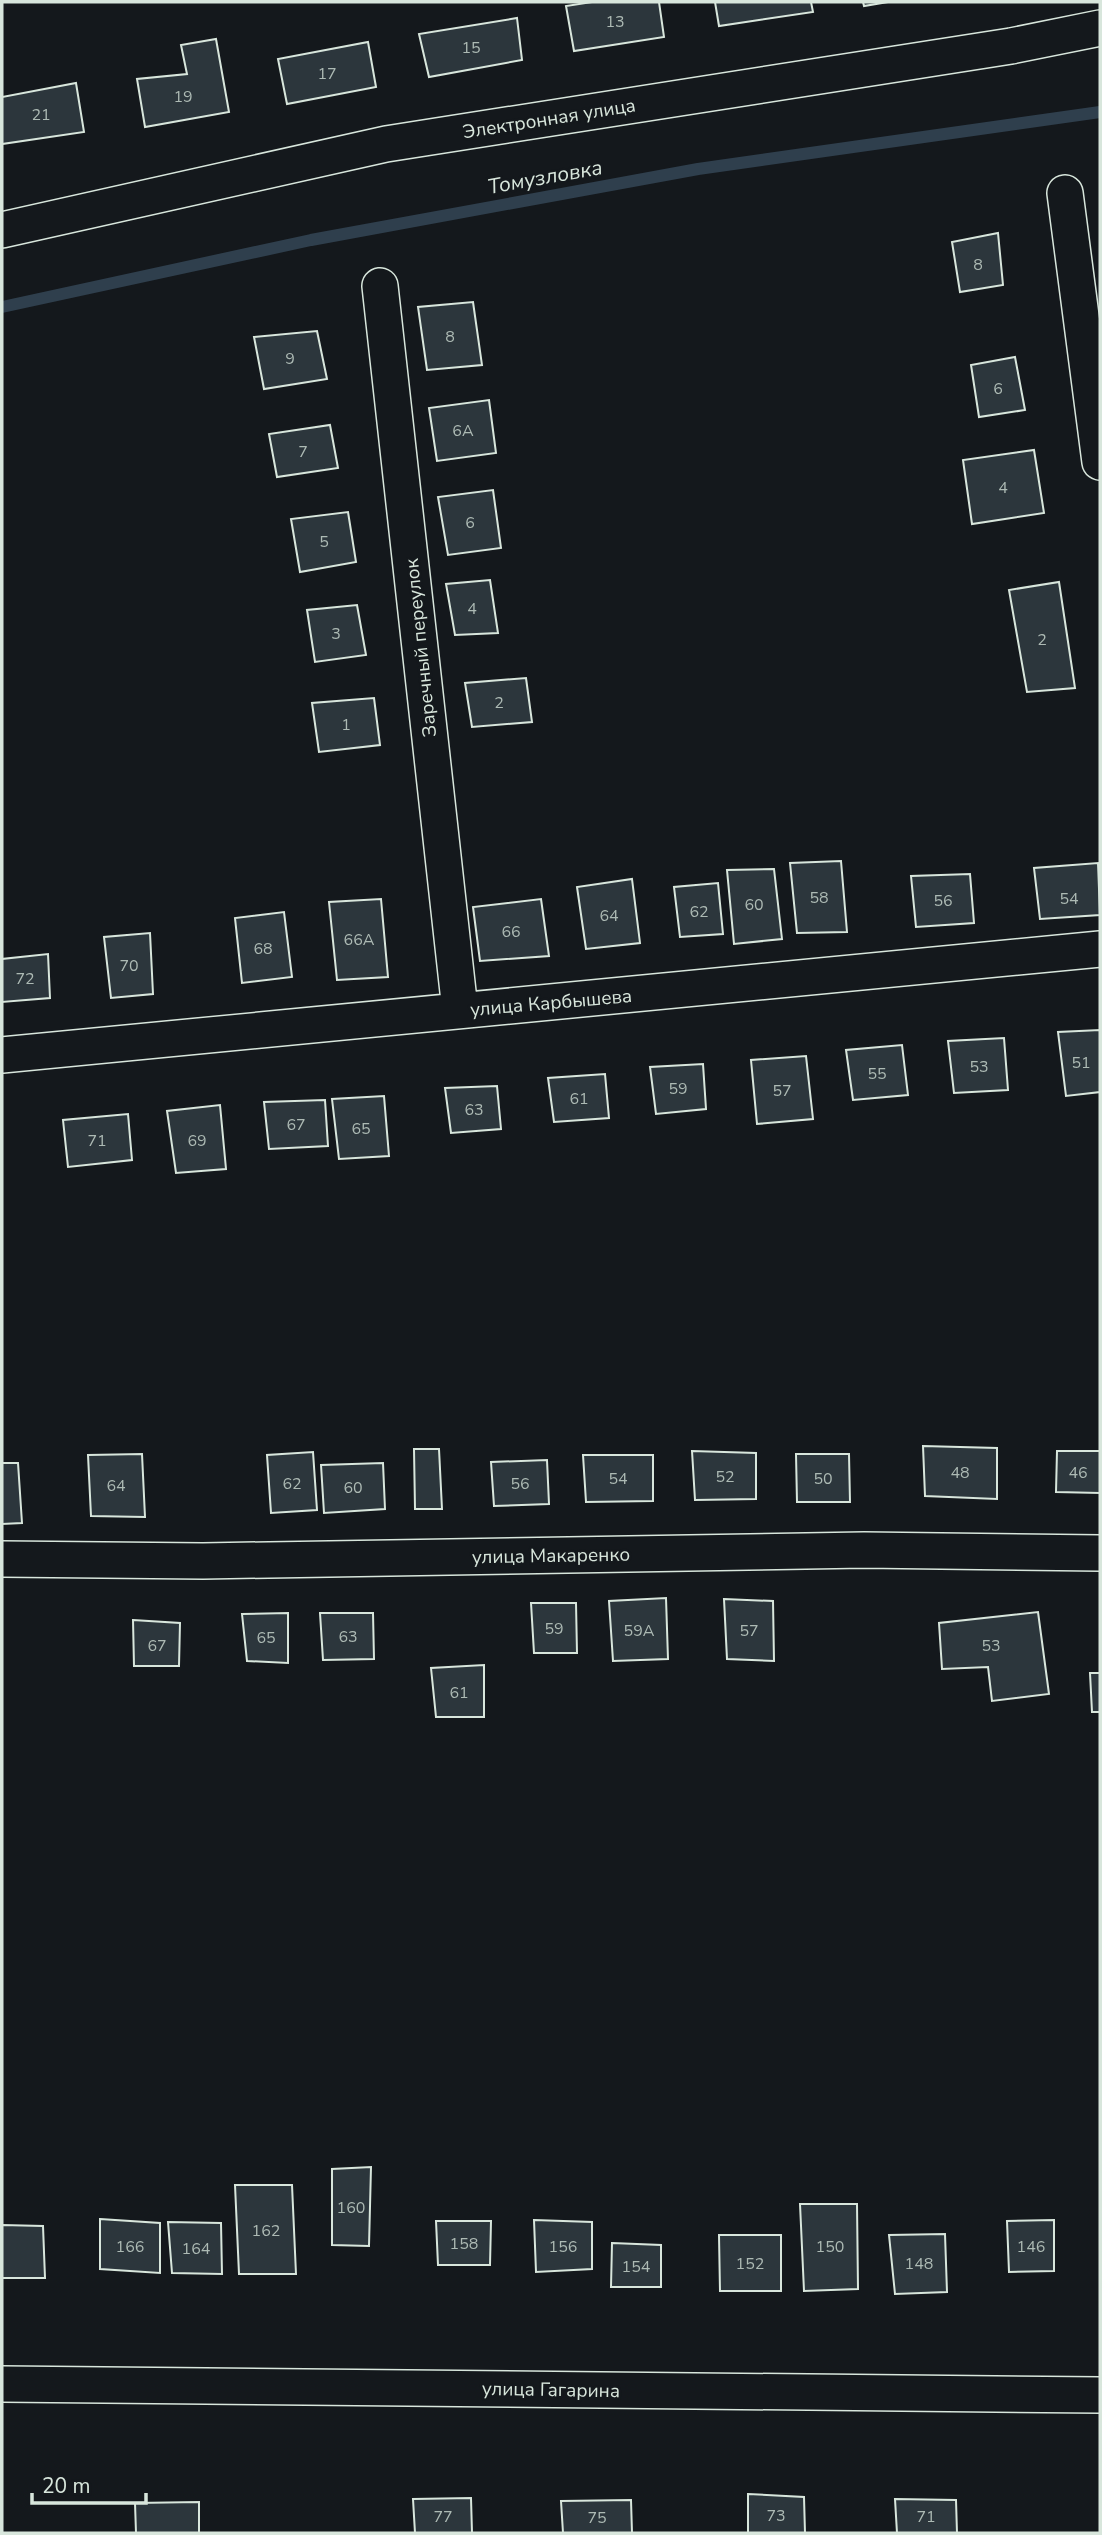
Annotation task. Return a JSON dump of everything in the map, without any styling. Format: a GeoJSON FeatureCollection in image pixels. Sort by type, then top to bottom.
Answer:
{"type":"FeatureCollection","features":[{"type":"Feature","properties":{"kind":"street","name":"Электронная улица"},"geometry":{"type":"LineString","coordinates":[[2,230],[386,144],[1011,46],[1100,28]]}},
{"type":"Feature","properties":{"kind":"street"},"geometry":{"type":"LineString","coordinates":[[1065,193],[1100,462]]}},
{"type":"Feature","properties":{"kind":"street","name":"Заречный переулок"},"geometry":{"type":"LineString","coordinates":[[380,286],[460,1010]]}},
{"type":"Feature","properties":{"kind":"street","name":"улица Карбышева"},"geometry":{"type":"LineString","coordinates":[[2,1055],[1100,949]]}},
{"type":"Feature","properties":{"kind":"street","name":"улица Макаренко"},"geometry":{"type":"LineString","coordinates":[[2,1559],[203,1561],[864,1550],[1100,1553]]}},
{"type":"Feature","properties":{"kind":"street","name":"улица Гагарина"},"geometry":{"type":"LineString","coordinates":[[2,2384],[1100,2395]]}},
{"type":"Feature","properties":{"kind":"building"},"geometry":{"type":"Polygon","coordinates":[[[592,2],[659,2],[664,37],[574,51],[566,6],[592,2]]]}},
{"type":"Feature","properties":{"kind":"building"},"geometry":{"type":"Polygon","coordinates":[[[715,2],[811,2],[813,12],[719,26],[715,2]]]}},
{"type":"Feature","properties":{"kind":"building"},"geometry":{"type":"Polygon","coordinates":[[[863,2],[888,2],[864,6],[863,2]]]}},
{"type":"Feature","properties":{"kind":"building"},"geometry":{"type":"Polygon","coordinates":[[[517,18],[522,60],[429,77],[419,34],[517,18]]]}},
{"type":"Feature","properties":{"kind":"building"},"geometry":{"type":"Polygon","coordinates":[[[216,39],[229,112],[145,127],[137,79],[187,74],[181,45],[216,39]]]}},
{"type":"Feature","properties":{"kind":"building"},"geometry":{"type":"Polygon","coordinates":[[[368,42],[376,87],[287,104],[278,59],[368,42]]]}},
{"type":"Feature","properties":{"kind":"building"},"geometry":{"type":"Polygon","coordinates":[[[76,83],[84,132],[2,144],[2,97],[76,83]]]}},
{"type":"Feature","properties":{"kind":"building"},"geometry":{"type":"Polygon","coordinates":[[[998,233],[1003,285],[960,292],[952,242],[998,233]]]}},
{"type":"Feature","properties":{"kind":"building"},"geometry":{"type":"Polygon","coordinates":[[[473,302],[482,365],[427,370],[418,307],[473,302]]]}},
{"type":"Feature","properties":{"kind":"building"},"geometry":{"type":"Polygon","coordinates":[[[317,331],[327,379],[264,389],[254,337],[317,331]]]}},
{"type":"Feature","properties":{"kind":"building"},"geometry":{"type":"Polygon","coordinates":[[[1015,357],[1025,410],[979,417],[971,365],[1015,357]]]}},
{"type":"Feature","properties":{"kind":"building"},"geometry":{"type":"Polygon","coordinates":[[[489,400],[496,453],[437,461],[429,408],[489,400]]]}},
{"type":"Feature","properties":{"kind":"building"},"geometry":{"type":"Polygon","coordinates":[[[330,425],[338,468],[277,477],[269,434],[330,425]]]}},
{"type":"Feature","properties":{"kind":"building"},"geometry":{"type":"Polygon","coordinates":[[[1034,450],[1044,513],[972,524],[963,460],[1034,450]]]}},
{"type":"Feature","properties":{"kind":"building"},"geometry":{"type":"Polygon","coordinates":[[[493,490],[501,548],[448,555],[438,497],[493,490]]]}},
{"type":"Feature","properties":{"kind":"building"},"geometry":{"type":"Polygon","coordinates":[[[348,512],[356,562],[300,572],[291,519],[348,512]]]}},
{"type":"Feature","properties":{"kind":"building"},"geometry":{"type":"Polygon","coordinates":[[[490,580],[498,633],[455,635],[446,584],[490,580]]]}},
{"type":"Feature","properties":{"kind":"building"},"geometry":{"type":"Polygon","coordinates":[[[1059,582],[1075,688],[1027,692],[1009,590],[1059,582]]]}},
{"type":"Feature","properties":{"kind":"building"},"geometry":{"type":"Polygon","coordinates":[[[357,605],[366,655],[315,662],[307,610],[357,605]]]}},
{"type":"Feature","properties":{"kind":"building"},"geometry":{"type":"Polygon","coordinates":[[[526,678],[532,722],[472,727],[465,683],[526,678]]]}},
{"type":"Feature","properties":{"kind":"building"},"geometry":{"type":"Polygon","coordinates":[[[374,698],[380,745],[319,752],[312,703],[374,698]]]}},
{"type":"Feature","properties":{"kind":"building"},"geometry":{"type":"Polygon","coordinates":[[[841,861],[847,932],[797,933],[790,863],[841,861]]]}},
{"type":"Feature","properties":{"kind":"building"},"geometry":{"type":"Polygon","coordinates":[[[1098,863],[1100,915],[1040,919],[1034,868],[1098,863]]]}},
{"type":"Feature","properties":{"kind":"building"},"geometry":{"type":"Polygon","coordinates":[[[774,869],[782,939],[734,944],[727,870],[774,869]]]}},
{"type":"Feature","properties":{"kind":"building"},"geometry":{"type":"Polygon","coordinates":[[[970,874],[974,923],[916,927],[911,876],[970,874]]]}},
{"type":"Feature","properties":{"kind":"building"},"geometry":{"type":"Polygon","coordinates":[[[632,879],[640,943],[586,949],[577,887],[632,879]]]}},
{"type":"Feature","properties":{"kind":"building"},"geometry":{"type":"Polygon","coordinates":[[[718,883],[723,934],[680,937],[674,887],[718,883]]]}},
{"type":"Feature","properties":{"kind":"building"},"geometry":{"type":"Polygon","coordinates":[[[381,899],[388,977],[337,980],[329,902],[381,899]]]}},
{"type":"Feature","properties":{"kind":"building"},"geometry":{"type":"Polygon","coordinates":[[[541,899],[549,956],[480,961],[473,907],[541,899]]]}},
{"type":"Feature","properties":{"kind":"building"},"geometry":{"type":"Polygon","coordinates":[[[284,912],[292,977],[242,983],[235,918],[284,912]]]}},
{"type":"Feature","properties":{"kind":"building"},"geometry":{"type":"Polygon","coordinates":[[[150,933],[153,994],[111,998],[104,937],[150,933]]]}},
{"type":"Feature","properties":{"kind":"building"},"geometry":{"type":"Polygon","coordinates":[[[48,954],[50,998],[2,1002],[2,959],[48,954]]]}},
{"type":"Feature","properties":{"kind":"building"},"geometry":{"type":"Polygon","coordinates":[[[1100,1030],[1100,1092],[1066,1096],[1058,1032],[1100,1030]]]}},
{"type":"Feature","properties":{"kind":"building"},"geometry":{"type":"Polygon","coordinates":[[[1004,1038],[1008,1090],[954,1093],[948,1041],[1004,1038]]]}},
{"type":"Feature","properties":{"kind":"building"},"geometry":{"type":"Polygon","coordinates":[[[902,1045],[908,1095],[853,1100],[846,1050],[902,1045]]]}},
{"type":"Feature","properties":{"kind":"building"},"geometry":{"type":"Polygon","coordinates":[[[806,1056],[813,1119],[757,1124],[751,1060],[806,1056]]]}},
{"type":"Feature","properties":{"kind":"building"},"geometry":{"type":"Polygon","coordinates":[[[703,1064],[706,1109],[656,1114],[650,1067],[703,1064]]]}},
{"type":"Feature","properties":{"kind":"building"},"geometry":{"type":"Polygon","coordinates":[[[605,1074],[609,1118],[554,1122],[548,1078],[605,1074]]]}},
{"type":"Feature","properties":{"kind":"building"},"geometry":{"type":"Polygon","coordinates":[[[497,1086],[501,1129],[451,1133],[445,1088],[497,1086]]]}},
{"type":"Feature","properties":{"kind":"building"},"geometry":{"type":"Polygon","coordinates":[[[384,1096],[389,1156],[339,1159],[332,1099],[384,1096]]]}},
{"type":"Feature","properties":{"kind":"building"},"geometry":{"type":"Polygon","coordinates":[[[325,1100],[328,1146],[269,1149],[264,1102],[325,1100]]]}},
{"type":"Feature","properties":{"kind":"building"},"geometry":{"type":"Polygon","coordinates":[[[220,1105],[226,1169],[176,1173],[167,1111],[220,1105]]]}},
{"type":"Feature","properties":{"kind":"building"},"geometry":{"type":"Polygon","coordinates":[[[128,1114],[132,1160],[68,1167],[63,1120],[128,1114]]]}},
{"type":"Feature","properties":{"kind":"building"},"geometry":{"type":"Polygon","coordinates":[[[923,1446],[997,1448],[997,1499],[925,1496],[923,1446]]]}},
{"type":"Feature","properties":{"kind":"building"},"geometry":{"type":"Polygon","coordinates":[[[414,1449],[439,1449],[442,1509],[415,1509],[414,1449]]]}},
{"type":"Feature","properties":{"kind":"building"},"geometry":{"type":"Polygon","coordinates":[[[692,1451],[756,1453],[756,1499],[695,1500],[692,1451]]]}},
{"type":"Feature","properties":{"kind":"building"},"geometry":{"type":"Polygon","coordinates":[[[1057,1451],[1100,1451],[1100,1493],[1056,1492],[1057,1451]]]}},
{"type":"Feature","properties":{"kind":"building"},"geometry":{"type":"Polygon","coordinates":[[[313,1452],[317,1510],[271,1513],[267,1455],[313,1452]]]}},
{"type":"Feature","properties":{"kind":"building"},"geometry":{"type":"Polygon","coordinates":[[[142,1454],[145,1517],[91,1516],[88,1455],[142,1454]]]}},
{"type":"Feature","properties":{"kind":"building"},"geometry":{"type":"Polygon","coordinates":[[[796,1454],[849,1454],[850,1502],[797,1502],[796,1454]]]}},
{"type":"Feature","properties":{"kind":"building"},"geometry":{"type":"Polygon","coordinates":[[[583,1455],[653,1455],[653,1501],[586,1502],[583,1455]]]}},
{"type":"Feature","properties":{"kind":"building"},"geometry":{"type":"Polygon","coordinates":[[[547,1460],[549,1504],[494,1506],[491,1462],[547,1460]]]}},
{"type":"Feature","properties":{"kind":"building"},"geometry":{"type":"Polygon","coordinates":[[[2,1463],[18,1463],[22,1523],[2,1524],[2,1463]]]}},
{"type":"Feature","properties":{"kind":"building"},"geometry":{"type":"Polygon","coordinates":[[[383,1463],[385,1509],[324,1513],[321,1465],[383,1463]]]}},
{"type":"Feature","properties":{"kind":"building"},"geometry":{"type":"Polygon","coordinates":[[[666,1598],[668,1659],[613,1661],[609,1601],[666,1598]]]}},
{"type":"Feature","properties":{"kind":"building"},"geometry":{"type":"Polygon","coordinates":[[[724,1599],[773,1601],[774,1661],[727,1659],[724,1599]]]}},
{"type":"Feature","properties":{"kind":"building"},"geometry":{"type":"Polygon","coordinates":[[[531,1603],[576,1603],[577,1653],[534,1653],[531,1603]]]}},
{"type":"Feature","properties":{"kind":"building"},"geometry":{"type":"Polygon","coordinates":[[[1038,1612],[1049,1694],[992,1701],[988,1667],[942,1669],[939,1623],[1038,1612]]]}},
{"type":"Feature","properties":{"kind":"building"},"geometry":{"type":"Polygon","coordinates":[[[288,1613],[288,1663],[247,1661],[242,1614],[288,1613]]]}},
{"type":"Feature","properties":{"kind":"building"},"geometry":{"type":"Polygon","coordinates":[[[320,1613],[373,1613],[374,1659],[323,1660],[320,1613]]]}},
{"type":"Feature","properties":{"kind":"building"},"geometry":{"type":"Polygon","coordinates":[[[133,1620],[180,1623],[179,1666],[134,1666],[133,1620]]]}},
{"type":"Feature","properties":{"kind":"building"},"geometry":{"type":"Polygon","coordinates":[[[484,1665],[484,1717],[436,1717],[431,1668],[484,1665]]]}},
{"type":"Feature","properties":{"kind":"building"},"geometry":{"type":"Polygon","coordinates":[[[1090,1673],[1100,1673],[1100,1712],[1092,1712],[1090,1673]]]}},
{"type":"Feature","properties":{"kind":"building"},"geometry":{"type":"Polygon","coordinates":[[[371,2167],[369,2246],[332,2245],[332,2169],[371,2167]]]}},
{"type":"Feature","properties":{"kind":"building"},"geometry":{"type":"Polygon","coordinates":[[[235,2185],[292,2185],[296,2274],[239,2274],[235,2185]]]}},
{"type":"Feature","properties":{"kind":"building"},"geometry":{"type":"Polygon","coordinates":[[[800,2204],[857,2204],[858,2289],[804,2291],[800,2204]]]}},
{"type":"Feature","properties":{"kind":"building"},"geometry":{"type":"Polygon","coordinates":[[[100,2219],[160,2223],[160,2273],[100,2269],[100,2219]]]}},
{"type":"Feature","properties":{"kind":"building"},"geometry":{"type":"Polygon","coordinates":[[[534,2220],[592,2222],[592,2269],[536,2272],[534,2220]]]}},
{"type":"Feature","properties":{"kind":"building"},"geometry":{"type":"Polygon","coordinates":[[[1054,2220],[1054,2271],[1009,2272],[1007,2221],[1054,2220]]]}},
{"type":"Feature","properties":{"kind":"building"},"geometry":{"type":"Polygon","coordinates":[[[436,2221],[491,2221],[490,2265],[438,2265],[436,2221]]]}},
{"type":"Feature","properties":{"kind":"building"},"geometry":{"type":"Polygon","coordinates":[[[168,2222],[221,2223],[222,2274],[172,2273],[168,2222]]]}},
{"type":"Feature","properties":{"kind":"building"},"geometry":{"type":"Polygon","coordinates":[[[2,2225],[43,2226],[45,2278],[2,2278],[2,2225]]]}},
{"type":"Feature","properties":{"kind":"building"},"geometry":{"type":"Polygon","coordinates":[[[945,2234],[947,2292],[895,2294],[889,2235],[945,2234]]]}},
{"type":"Feature","properties":{"kind":"building"},"geometry":{"type":"Polygon","coordinates":[[[719,2235],[781,2235],[781,2291],[720,2291],[719,2235]]]}},
{"type":"Feature","properties":{"kind":"building"},"geometry":{"type":"Polygon","coordinates":[[[612,2243],[661,2245],[661,2287],[611,2287],[612,2243]]]}},
{"type":"Feature","properties":{"kind":"building"},"geometry":{"type":"Polygon","coordinates":[[[748,2494],[804,2497],[805,2533],[748,2533],[748,2494]]]}},
{"type":"Feature","properties":{"kind":"building"},"geometry":{"type":"Polygon","coordinates":[[[471,2498],[472,2533],[415,2533],[413,2499],[471,2498]]]}},
{"type":"Feature","properties":{"kind":"building"},"geometry":{"type":"Polygon","coordinates":[[[895,2499],[956,2500],[957,2533],[897,2533],[895,2499]]]}},
{"type":"Feature","properties":{"kind":"building"},"geometry":{"type":"Polygon","coordinates":[[[631,2500],[632,2533],[563,2533],[561,2501],[631,2500]]]}},
{"type":"Feature","properties":{"kind":"building"},"geometry":{"type":"Polygon","coordinates":[[[199,2502],[199,2533],[136,2533],[135,2503],[199,2502]]]}},
{"type":"Feature","properties":{"kind":"waterway","name":"Томузловка"},"geometry":{"type":"LineString","coordinates":[[2,307],[311,240],[698,169],[1100,112]]}}]}
